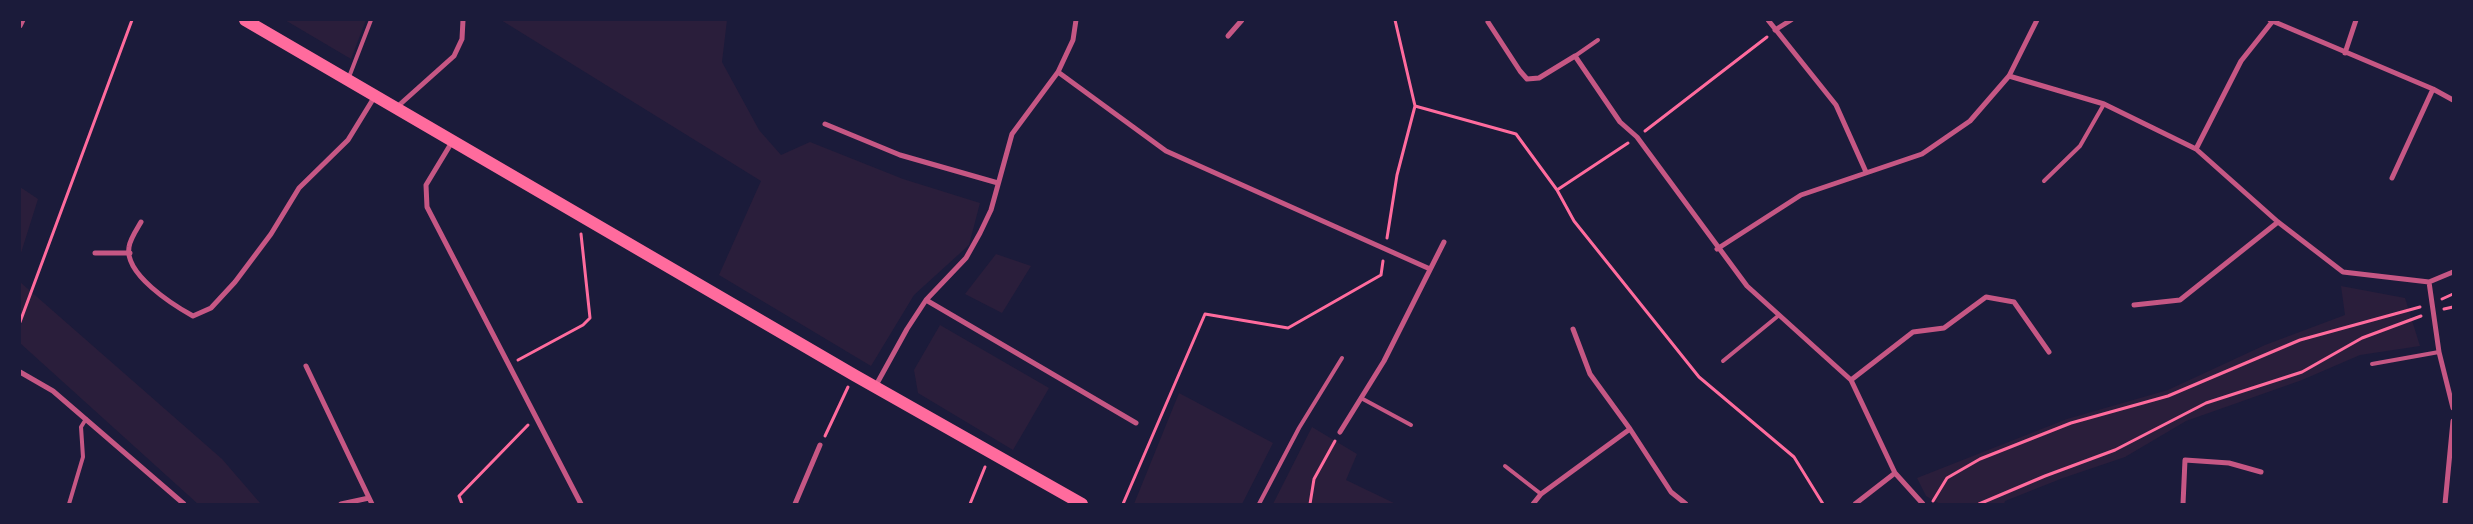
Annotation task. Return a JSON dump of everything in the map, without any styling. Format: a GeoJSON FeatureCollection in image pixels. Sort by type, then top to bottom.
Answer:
{"type":"FeatureCollection","features":[{"type":"Feature","properties":{"kind":"main road"},"geometry":{"type":"LineString","coordinates":[[245,20],[454,140],[854,375],[1082,504]]}},
{"type":"Feature","properties":{"kind":"street"},"geometry":{"type":"LineString","coordinates":[[20,26],[23,20]]}},
{"type":"Feature","properties":{"kind":"street"},"geometry":{"type":"LineString","coordinates":[[397,108],[454,56],[462,39],[463,20]]}},
{"type":"Feature","properties":{"kind":"street"},"geometry":{"type":"LineString","coordinates":[[875,387],[907,329],[926,300],[966,258],[991,210],[1012,134],[1058,72],[1073,40],[1076,20]]}},
{"type":"Feature","properties":{"kind":"street"},"geometry":{"type":"LineString","coordinates":[[1228,36],[1242,20]]}},
{"type":"Feature","properties":{"kind":"street"},"geometry":{"type":"LineString","coordinates":[[1768,20],[1836,105],[1866,172]]}},
{"type":"Feature","properties":{"kind":"street"},"geometry":{"type":"LineString","coordinates":[[1775,30],[1791,20]]}},
{"type":"Feature","properties":{"kind":"street"},"geometry":{"type":"LineString","coordinates":[[1717,249],[1801,195],[1922,154],[1962,127],[1970,121],[2009,76],[2037,20]]}},
{"type":"Feature","properties":{"kind":"street"},"geometry":{"type":"LineString","coordinates":[[2345,53],[2356,20]]}},
{"type":"Feature","properties":{"kind":"street"},"geometry":{"type":"LineString","coordinates":[[2196,149],[2241,61],[2271,21],[2433,89],[2453,100]]}},
{"type":"Feature","properties":{"kind":"street"},"geometry":{"type":"LineString","coordinates":[[1488,22],[1527,79],[1539,78],[1575,56],[1620,122],[1637,137],[1717,249],[1747,286],[1851,380],[1895,473],[1923,504]]}},
{"type":"Feature","properties":{"kind":"street"},"geometry":{"type":"LineString","coordinates":[[1058,72],[1166,151],[1430,269]]}},
{"type":"Feature","properties":{"kind":"street"},"geometry":{"type":"LineString","coordinates":[[2009,76],[2104,104],[2196,149],[2278,222],[2343,272],[2429,282],[2453,272]]}},
{"type":"Feature","properties":{"kind":"street"},"geometry":{"type":"LineString","coordinates":[[2392,178],[2433,89]]}},
{"type":"Feature","properties":{"kind":"street"},"geometry":{"type":"LineString","coordinates":[[140,222],[128,247],[131,260],[142,278],[173,305],[194,316],[211,308],[235,282],[271,234],[299,188],[348,140],[376,95]]}},
{"type":"Feature","properties":{"kind":"street"},"geometry":{"type":"LineString","coordinates":[[825,124],[900,155],[998,183]]}},
{"type":"Feature","properties":{"kind":"street"},"geometry":{"type":"LineString","coordinates":[[454,140],[426,185],[427,207],[581,504]]}},
{"type":"Feature","properties":{"kind":"street"},"geometry":{"type":"LineString","coordinates":[[2134,305],[2180,300],[2278,222]]}},
{"type":"Feature","properties":{"kind":"street"},"geometry":{"type":"LineString","coordinates":[[1340,432],[1384,362],[1444,242]]}},
{"type":"Feature","properties":{"kind":"street"},"geometry":{"type":"LineString","coordinates":[[95,253],[130,253]]}},
{"type":"Feature","properties":{"kind":"street"},"geometry":{"type":"LineString","coordinates":[[2429,282],[2438,352],[2453,408]]}},
{"type":"Feature","properties":{"kind":"street"},"geometry":{"type":"LineString","coordinates":[[1851,380],[1913,332],[1944,328],[1986,297],[2014,302],[2049,352]]}},
{"type":"Feature","properties":{"kind":"street"},"geometry":{"type":"LineString","coordinates":[[926,300],[1136,423]]}},
{"type":"Feature","properties":{"kind":"street"},"geometry":{"type":"LineString","coordinates":[[1573,329],[1590,374],[1630,429],[1671,492],[1686,504]]}},
{"type":"Feature","properties":{"kind":"street"},"geometry":{"type":"LineString","coordinates":[[306,366],[372,504]]}},
{"type":"Feature","properties":{"kind":"street"},"geometry":{"type":"LineString","coordinates":[[20,372],[53,391],[184,504]]}},
{"type":"Feature","properties":{"kind":"street"},"geometry":{"type":"LineString","coordinates":[[2445,504],[2453,421]]}},
{"type":"Feature","properties":{"kind":"street"},"geometry":{"type":"LineString","coordinates":[[1533,504],[1541,494],[1630,429]]}},
{"type":"Feature","properties":{"kind":"street"},"geometry":{"type":"LineString","coordinates":[[795,504],[820,446]]}},
{"type":"Feature","properties":{"kind":"street"},"geometry":{"type":"LineString","coordinates":[[2182,504],[2185,460],[2229,463],[2260,472]]}},
{"type":"Feature","properties":{"kind":"street"},"geometry":{"type":"LineString","coordinates":[[1855,504],[1895,473]]}},
{"type":"Feature","properties":{"kind":"street"},"geometry":{"type":"LineString","coordinates":[[341,504],[369,498]]}},
{"type":"Feature","properties":{"kind":"lane"},"geometry":{"type":"LineString","coordinates":[[348,79],[371,20]]}},
{"type":"Feature","properties":{"kind":"lane"},"geometry":{"type":"LineString","coordinates":[[1575,56],[1598,40]]}},
{"type":"Feature","properties":{"kind":"lane"},"geometry":{"type":"LineString","coordinates":[[2044,181],[2080,146],[2104,104]]}},
{"type":"Feature","properties":{"kind":"lane"},"geometry":{"type":"LineString","coordinates":[[1723,361],[1778,316]]}},
{"type":"Feature","properties":{"kind":"lane"},"geometry":{"type":"LineString","coordinates":[[2372,364],[2438,352]]}},
{"type":"Feature","properties":{"kind":"lane"},"geometry":{"type":"LineString","coordinates":[[1259,504],[1299,428],[1342,358]]}},
{"type":"Feature","properties":{"kind":"lane"},"geometry":{"type":"LineString","coordinates":[[1361,398],[1411,426]]}},
{"type":"Feature","properties":{"kind":"lane"},"geometry":{"type":"LineString","coordinates":[[69,504],[83,457],[81,427],[86,419]]}},
{"type":"Feature","properties":{"kind":"lane"},"geometry":{"type":"LineString","coordinates":[[1506,466],[1541,494]]}},
{"type":"Feature","properties":{"kind":"path"},"geometry":{"type":"LineString","coordinates":[[20,322],[132,20]]}},
{"type":"Feature","properties":{"kind":"path"},"geometry":{"type":"LineString","coordinates":[[1123,504],[1204,314],[1288,328],[1381,275],[1397,175],[1415,106],[1395,20]]}},
{"type":"Feature","properties":{"kind":"path"},"geometry":{"type":"LineString","coordinates":[[1557,190],[1637,137],[1775,30]]}},
{"type":"Feature","properties":{"kind":"path"},"geometry":{"type":"LineString","coordinates":[[1415,106],[1516,134],[1557,190],[1574,221],[1699,377],[1794,456],[1823,504]]}},
{"type":"Feature","properties":{"kind":"path"},"geometry":{"type":"LineString","coordinates":[[509,366],[583,325],[590,318],[579,213]]}},
{"type":"Feature","properties":{"kind":"path"},"geometry":{"type":"LineString","coordinates":[[1932,504],[1947,478],[1980,459],[2062,427],[2168,396],[2300,340],[2432,304],[2453,294]]}},
{"type":"Feature","properties":{"kind":"path"},"geometry":{"type":"LineString","coordinates":[[1980,504],[2045,476],[2115,450],[2206,403],[2302,372],[2362,338],[2432,312],[2453,307]]}},
{"type":"Feature","properties":{"kind":"path"},"geometry":{"type":"LineString","coordinates":[[820,446],[854,375]]}},
{"type":"Feature","properties":{"kind":"path"},"geometry":{"type":"LineString","coordinates":[[462,504],[459,496],[536,417]]}},
{"type":"Feature","properties":{"kind":"path"},"geometry":{"type":"LineString","coordinates":[[1310,504],[1314,479],[1340,432]]}},
{"type":"Feature","properties":{"kind":"path"},"geometry":{"type":"LineString","coordinates":[[970,504],[991,453]]}},
{"type":"Feature","properties":{"kind":"shaded area"},"geometry":{"type":"Polygon","coordinates":[[[285,20],[366,20],[351,59],[285,20]]]}},
{"type":"Feature","properties":{"kind":"shaded area"},"geometry":{"type":"Polygon","coordinates":[[[501,20],[727,20],[722,62],[759,130],[781,155],[810,142],[903,179],[980,203],[969,245],[914,295],[871,366],[719,275],[761,181],[501,20]]]}},
{"type":"Feature","properties":{"kind":"shaded area"},"geometry":{"type":"Polygon","coordinates":[[[20,187],[38,199],[20,256],[20,187]]]}},
{"type":"Feature","properties":{"kind":"shaded area"},"geometry":{"type":"Polygon","coordinates":[[[996,254],[1031,266],[1002,313],[965,294],[996,254]]]}},
{"type":"Feature","properties":{"kind":"shaded area"},"geometry":{"type":"Polygon","coordinates":[[[20,282],[222,459],[260,503],[198,504],[20,343],[20,282]]]}},
{"type":"Feature","properties":{"kind":"shaded area"},"geometry":{"type":"Polygon","coordinates":[[[2341,286],[2405,298],[2420,346],[2360,355],[2302,380],[2186,421],[2125,457],[2063,478],[2005,501],[2004,504],[1940,504],[1926,496],[1917,478],[2067,419],[2168,390],[2265,345],[2345,315],[2341,286]]]}},
{"type":"Feature","properties":{"kind":"shaded area"},"geometry":{"type":"Polygon","coordinates":[[[940,325],[1049,388],[1013,450],[918,393],[914,370],[940,325]]]}},
{"type":"Feature","properties":{"kind":"shaded area"},"geometry":{"type":"Polygon","coordinates":[[[1179,393],[1273,443],[1242,504],[1134,504],[1179,393]]]}},
{"type":"Feature","properties":{"kind":"shaded area"},"geometry":{"type":"Polygon","coordinates":[[[1312,427],[1357,454],[1346,480],[1396,504],[1273,504],[1312,427]]]}}]}
